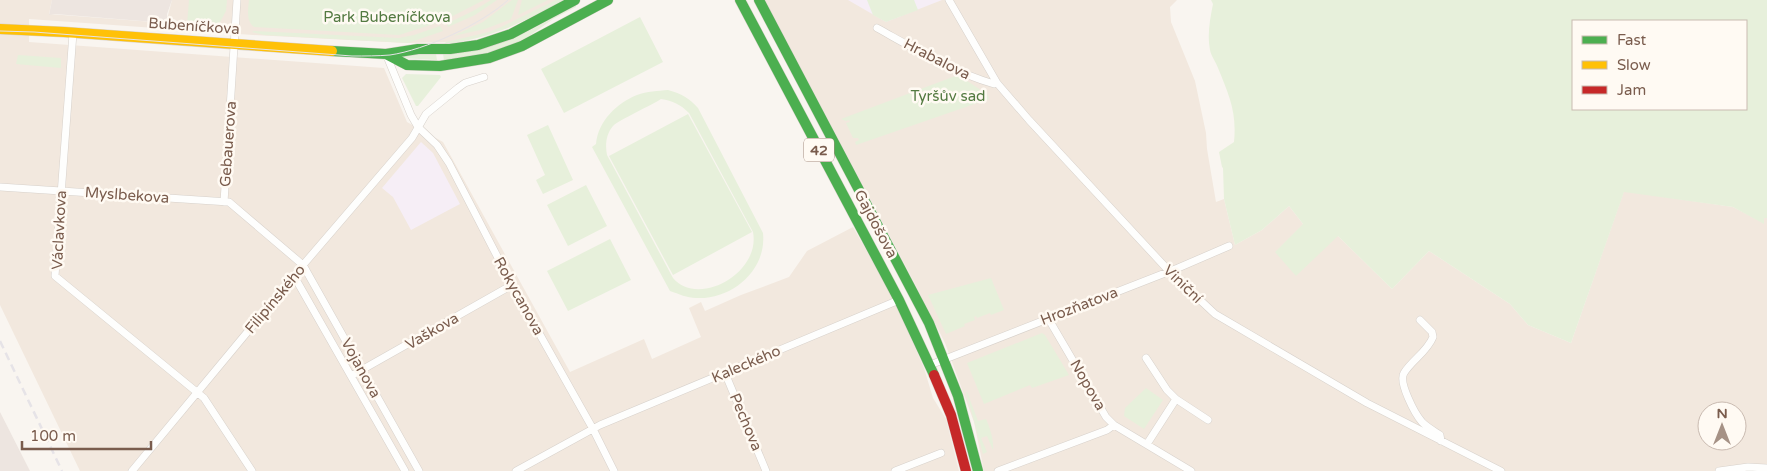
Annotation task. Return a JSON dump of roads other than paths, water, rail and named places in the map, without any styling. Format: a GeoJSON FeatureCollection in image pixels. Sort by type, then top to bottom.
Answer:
{"type":"FeatureCollection","features":[{"type":"Feature","properties":{"kind":"main road","name":"Bubeníčkova"},"geometry":{"type":"LineString","coordinates":[[0,29],[386,54],[418,49],[450,49],[489,42],[521,29],[575,0]]}},
{"type":"Feature","properties":{"kind":"main road","name":"Bubeníčkova"},"geometry":{"type":"LineString","coordinates":[[386,54],[408,66],[440,66],[506,54],[608,0]]}},
{"type":"Feature","properties":{"kind":"main road","name":"Gajdošova"},"geometry":{"type":"LineString","coordinates":[[740,0],[899,300],[930,365],[956,429],[966,471]]}},
{"type":"Feature","properties":{"kind":"main road","name":"Gajdošova"},"geometry":{"type":"LineString","coordinates":[[759,0],[916,298],[945,359],[967,423],[978,471]]}},
{"type":"Feature","properties":{"kind":"street","name":"Gebauerova"},"geometry":{"type":"LineString","coordinates":[[237,0],[224,202],[229,202],[303,265]]}},
{"type":"Feature","properties":{"kind":"street","name":"Viniční"},"geometry":{"type":"LineString","coordinates":[[949,0],[997,82],[1029,120],[1169,271],[1215,314],[1367,403],[1502,471]]}},
{"type":"Feature","properties":{"kind":"street","name":"Hrabalova"},"geometry":{"type":"LineString","coordinates":[[878,28],[944,64],[978,79],[994,84],[997,82]]}},
{"type":"Feature","properties":{"kind":"street","name":"Václavkova"},"geometry":{"type":"LineString","coordinates":[[73,33],[55,276],[196,392]]}},
{"type":"Feature","properties":{"kind":"street"},"geometry":{"type":"LineString","coordinates":[[386,54],[411,115],[418,126],[426,114],[451,92],[465,83],[484,77]]}},
{"type":"Feature","properties":{"kind":"street","name":"Filipínského"},"geometry":{"type":"LineString","coordinates":[[132,471],[196,392],[412,138],[418,126]]}},
{"type":"Feature","properties":{"kind":"street","name":"Rokycanova"},"geometry":{"type":"LineString","coordinates":[[418,126],[425,136],[437,145],[449,163],[512,285],[593,429],[614,471]]}},
{"type":"Feature","properties":{"kind":"street","name":"Myslbekova"},"geometry":{"type":"LineString","coordinates":[[0,187],[224,202]]}},
{"type":"Feature","properties":{"kind":"street","name":"Hrozňatova"},"geometry":{"type":"LineString","coordinates":[[930,365],[1228,246]]}},
{"type":"Feature","properties":{"kind":"street","name":"Vojanova"},"geometry":{"type":"LineString","coordinates":[[303,265],[419,471]]}},
{"type":"Feature","properties":{"kind":"street","name":"Vojanova"},"geometry":{"type":"LineString","coordinates":[[294,276],[405,471]]}},
{"type":"Feature","properties":{"kind":"street","name":"Vaškova"},"geometry":{"type":"LineString","coordinates":[[351,376],[512,285]]}},
{"type":"Feature","properties":{"kind":"street","name":"Kaleckého"},"geometry":{"type":"LineString","coordinates":[[516,471],[593,429],[899,300]]}},
{"type":"Feature","properties":{"kind":"street","name":"Nopova"},"geometry":{"type":"LineString","coordinates":[[1048,318],[1106,417],[1114,425],[1191,471]]}},
{"type":"Feature","properties":{"kind":"street"},"geometry":{"type":"LineString","coordinates":[[1420,320],[1431,330],[1434,337],[1426,349],[1404,372],[1402,380],[1416,414],[1423,424],[1440,435],[1441,441]]}},
{"type":"Feature","properties":{"kind":"street"},"geometry":{"type":"LineString","coordinates":[[1146,358],[1166,390],[1176,399],[1208,420]]}},
{"type":"Feature","properties":{"kind":"street","name":"Pechova"},"geometry":{"type":"LineString","coordinates":[[725,373],[766,471]]}},
{"type":"Feature","properties":{"kind":"street"},"geometry":{"type":"LineString","coordinates":[[196,392],[204,398],[252,471]]}},
{"type":"Feature","properties":{"kind":"street"},"geometry":{"type":"LineString","coordinates":[[1147,444],[1176,399]]}},
{"type":"Feature","properties":{"kind":"street"},"geometry":{"type":"LineString","coordinates":[[998,471],[1107,430],[1114,425]]}},
{"type":"Feature","properties":{"kind":"street"},"geometry":{"type":"LineString","coordinates":[[894,471],[941,453]]}},
{"type":"Feature","properties":{"kind":"street"},"geometry":{"type":"LineString","coordinates":[[1723,471],[1748,467],[1767,468]]}},
{"type":"Feature","properties":{"kind":"tram line"},"geometry":{"type":"LineString","coordinates":[[0,31],[352,56],[390,55],[420,48],[452,35],[484,18],[508,0]]}},
{"type":"Feature","properties":{"kind":"railway"},"geometry":{"type":"LineString","coordinates":[[0,341],[62,471]]}},
{"type":"Feature","properties":{"kind":"park label","name":"Park Bubeníčkova"},"geometry":{"type":"Point","coordinates":[387,17]}},
{"type":"Feature","properties":{"kind":"park label","name":"Tyršův sad"},"geometry":{"type":"Point","coordinates":[948,96]}}]}
